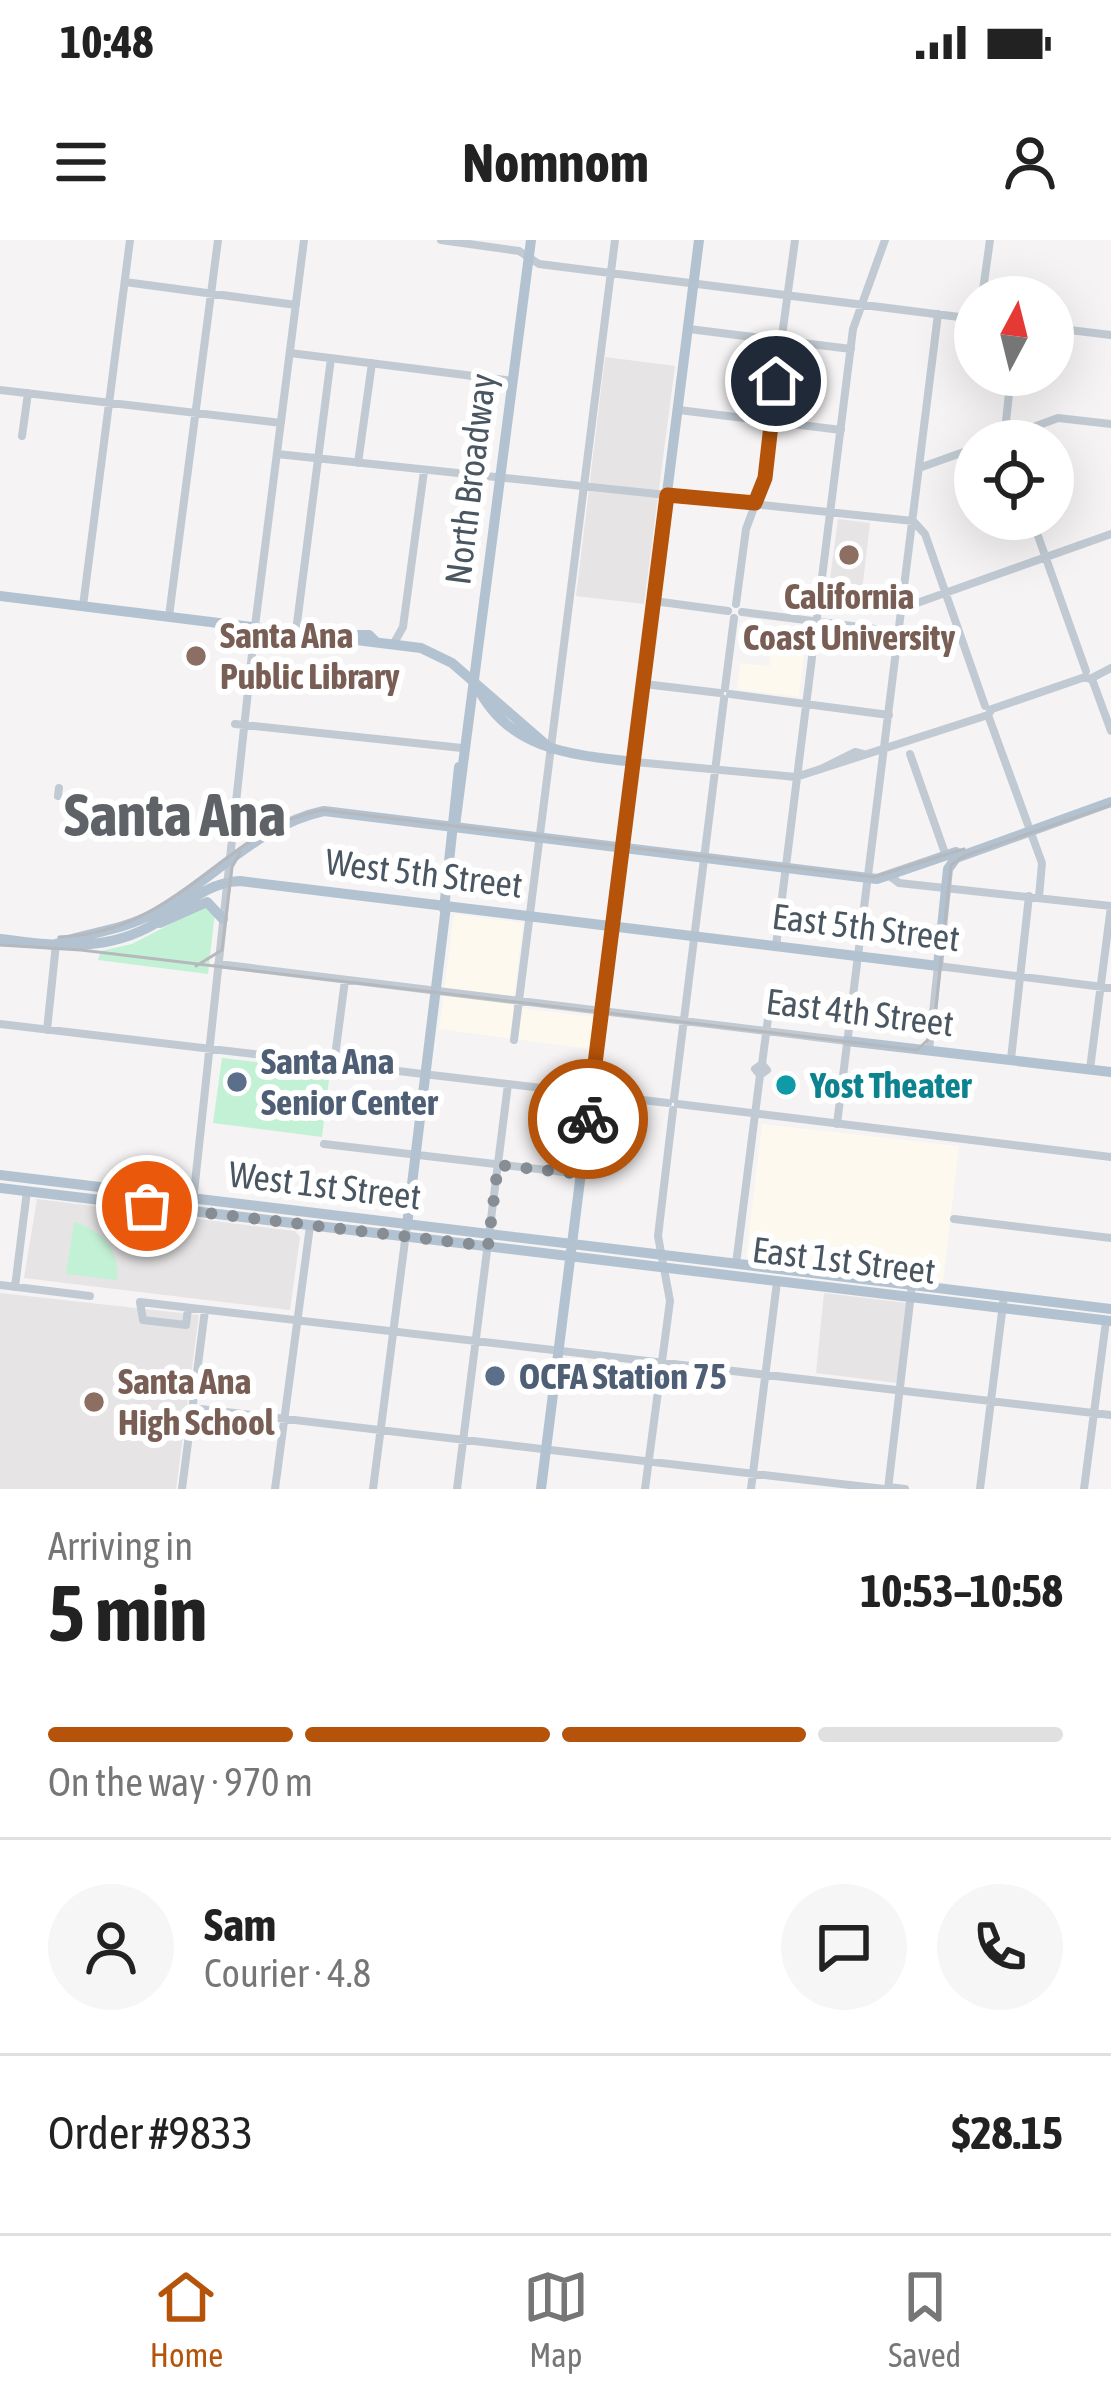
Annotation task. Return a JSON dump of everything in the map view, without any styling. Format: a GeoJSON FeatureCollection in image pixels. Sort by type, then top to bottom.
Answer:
{"type":"FeatureCollection","features":[{"type":"Feature","properties":{"kind":"main road","name":"North Broadway"},"geometry":{"type":"LineString","coordinates":[[407,1231],[531,240]]}},
{"type":"Feature","properties":{"kind":"main road"},"geometry":{"type":"LineString","coordinates":[[541,1489],[700,240]]}},
{"type":"Feature","properties":{"kind":"main road"},"geometry":{"type":"LineString","coordinates":[[0,596],[401,644],[448,660],[551,749]]}},
{"type":"Feature","properties":{"kind":"main road"},"geometry":{"type":"LineString","coordinates":[[448,660],[478,648]]}},
{"type":"Feature","properties":{"kind":"main road"},"geometry":{"type":"LineString","coordinates":[[474,681],[492,709],[520,736],[551,749],[635,762]]}},
{"type":"Feature","properties":{"kind":"main road"},"geometry":{"type":"LineString","coordinates":[[469,722],[492,709]]}},
{"type":"Feature","properties":{"kind":"main road","name":"North Broadway"},"geometry":{"type":"LineString","coordinates":[[455,826],[469,722]]}},
{"type":"Feature","properties":{"kind":"main road"},"geometry":{"type":"LineString","coordinates":[[56,944],[137,922],[290,822],[324,812],[867,878],[891,877],[1111,802]]}},
{"type":"Feature","properties":{"kind":"main road"},"geometry":{"type":"LineString","coordinates":[[938,966],[951,857]]}},
{"type":"Feature","properties":{"kind":"main road"},"geometry":{"type":"LineString","coordinates":[[156,923],[227,881]]}},
{"type":"Feature","properties":{"kind":"main road","name":"West 5th Street"},"geometry":{"type":"LineString","coordinates":[[227,881],[613,928]]}},
{"type":"Feature","properties":{"kind":"main road"},"geometry":{"type":"LineString","coordinates":[[0,939],[99,944],[207,902],[223,920]]}},
{"type":"Feature","properties":{"kind":"main road","name":"East 5th Street"},"geometry":{"type":"LineString","coordinates":[[613,928],[938,966]]}},
{"type":"Feature","properties":{"kind":"main road","name":"East 4th Street"},"geometry":{"type":"LineString","coordinates":[[847,1041],[1111,1072]]}},
{"type":"Feature","properties":{"kind":"main road","name":"West 1st Street"},"geometry":{"type":"LineString","coordinates":[[0,1175],[310,1226],[407,1231]]}},
{"type":"Feature","properties":{"kind":"main road","name":"West 1st Street"},"geometry":{"type":"LineString","coordinates":[[0,1188],[192,1205],[571,1251]]}},
{"type":"Feature","properties":{"kind":"main road","name":"East 1st Street"},"geometry":{"type":"LineString","coordinates":[[571,1251],[778,1282],[913,1292],[1109,1317]]}},
{"type":"Feature","properties":{"kind":"main road","name":"East 1st Street"},"geometry":{"type":"LineString","coordinates":[[664,1262],[736,1264],[913,1292]]}},
{"type":"Feature","properties":{"kind":"street"},"geometry":{"type":"LineString","coordinates":[[83,606],[130,240]]}},
{"type":"Feature","properties":{"kind":"street"},"geometry":{"type":"LineString","coordinates":[[169,616],[218,240]]}},
{"type":"Feature","properties":{"kind":"street"},"geometry":{"type":"LineString","coordinates":[[192,1205],[230,862],[240,723],[304,240]]}},
{"type":"Feature","properties":{"kind":"street"},"geometry":{"type":"LineString","coordinates":[[441,240],[519,250],[537,264],[954,316]]}},
{"type":"Feature","properties":{"kind":"street"},"geometry":{"type":"LineString","coordinates":[[514,1040],[615,240]]}},
{"type":"Feature","properties":{"kind":"street"},"geometry":{"type":"LineString","coordinates":[[645,1489],[670,1301],[658,1236],[673,1104],[746,529],[765,478],[794,240]]}},
{"type":"Feature","properties":{"kind":"street"},"geometry":{"type":"LineString","coordinates":[[776,946],[851,349],[886,240]]}},
{"type":"Feature","properties":{"kind":"street"},"geometry":{"type":"LineString","coordinates":[[985,276],[990,240]]}},
{"type":"Feature","properties":{"kind":"street"},"geometry":{"type":"LineString","coordinates":[[124,282],[296,304]]}},
{"type":"Feature","properties":{"kind":"street"},"geometry":{"type":"LineString","coordinates":[[838,1124],[938,314]]}},
{"type":"Feature","properties":{"kind":"street"},"geometry":{"type":"LineString","coordinates":[[689,329],[851,349]]}},
{"type":"Feature","properties":{"kind":"street"},"geometry":{"type":"LineString","coordinates":[[1074,331],[1111,335]]}},
{"type":"Feature","properties":{"kind":"street"},"geometry":{"type":"LineString","coordinates":[[290,353],[513,381]]}},
{"type":"Feature","properties":{"kind":"street"},"geometry":{"type":"LineString","coordinates":[[296,632],[331,358]]}},
{"type":"Feature","properties":{"kind":"street"},"geometry":{"type":"LineString","coordinates":[[358,463],[372,363]]}},
{"type":"Feature","properties":{"kind":"street"},"geometry":{"type":"LineString","coordinates":[[0,389],[281,423]]}},
{"type":"Feature","properties":{"kind":"street"},"geometry":{"type":"LineString","coordinates":[[22,436],[28,393]]}},
{"type":"Feature","properties":{"kind":"street"},"geometry":{"type":"LineString","coordinates":[[679,410],[841,430]]}},
{"type":"Feature","properties":{"kind":"street"},"geometry":{"type":"LineString","coordinates":[[1053,420],[1111,424]]}},
{"type":"Feature","properties":{"kind":"street"},"geometry":{"type":"LineString","coordinates":[[277,454],[913,521],[925,534],[1043,868],[1020,976],[1011,1059]]}},
{"type":"Feature","properties":{"kind":"street"},"geometry":{"type":"LineString","coordinates":[[920,468],[954,456]]}},
{"type":"Feature","properties":{"kind":"street"},"geometry":{"type":"LineString","coordinates":[[401,644],[424,471]]}},
{"type":"Feature","properties":{"kind":"street"},"geometry":{"type":"LineString","coordinates":[[902,609],[1111,534]]}},
{"type":"Feature","properties":{"kind":"street"},"geometry":{"type":"LineString","coordinates":[[1039,540],[1111,731]]}},
{"type":"Feature","properties":{"kind":"street"},"geometry":{"type":"LineString","coordinates":[[654,602],[899,632]]}},
{"type":"Feature","properties":{"kind":"street"},"geometry":{"type":"LineString","coordinates":[[635,762],[796,777],[1111,668]]}},
{"type":"Feature","properties":{"kind":"street"},"geometry":{"type":"LineString","coordinates":[[644,684],[889,715]]}},
{"type":"Feature","properties":{"kind":"street"},"geometry":{"type":"LineString","coordinates":[[240,723],[462,748]]}},
{"type":"Feature","properties":{"kind":"street"},"geometry":{"type":"LineString","coordinates":[[910,754],[951,857]]}},
{"type":"Feature","properties":{"kind":"street"},"geometry":{"type":"LineString","coordinates":[[891,877],[1111,906],[1106,987],[1090,1069]]}},
{"type":"Feature","properties":{"kind":"street"},"geometry":{"type":"LineString","coordinates":[[47,1030],[56,944]]}},
{"type":"Feature","properties":{"kind":"street","name":"East 4th Street"},"geometry":{"type":"LineString","coordinates":[[218,964],[847,1041]]}},
{"type":"Feature","properties":{"kind":"street"},"geometry":{"type":"LineString","coordinates":[[928,1050],[938,966]]}},
{"type":"Feature","properties":{"kind":"street","name":"East 5th Street"},"geometry":{"type":"LineString","coordinates":[[938,966],[1106,987]]}},
{"type":"Feature","properties":{"kind":"street"},"geometry":{"type":"LineString","coordinates":[[334,1064],[345,980]]}},
{"type":"Feature","properties":{"kind":"street"},"geometry":{"type":"LineString","coordinates":[[736,1264],[760,1075],[766,1070],[762,1064],[772,988]]}},
{"type":"Feature","properties":{"kind":"street"},"geometry":{"type":"LineString","coordinates":[[0,1024],[1111,1157]]}},
{"type":"Feature","properties":{"kind":"street"},"geometry":{"type":"LineString","coordinates":[[457,1489],[508,1084]]}},
{"type":"Feature","properties":{"kind":"street"},"geometry":{"type":"LineString","coordinates":[[324,1144],[580,1174]]}},
{"type":"Feature","properties":{"kind":"street"},"geometry":{"type":"LineString","coordinates":[[15,1287],[27,1191]]}},
{"type":"Feature","properties":{"kind":"street"},"geometry":{"type":"LineString","coordinates":[[954,1220],[1111,1238]]}},
{"type":"Feature","properties":{"kind":"street"},"geometry":{"type":"LineString","coordinates":[[275,1489],[310,1226]]}},
{"type":"Feature","properties":{"kind":"street"},"geometry":{"type":"LineString","coordinates":[[373,1489],[407,1231]]}},
{"type":"Feature","properties":{"kind":"street"},"geometry":{"type":"LineString","coordinates":[[751,1489],[778,1282]]}},
{"type":"Feature","properties":{"kind":"street"},"geometry":{"type":"LineString","coordinates":[[0,1285],[90,1296]]}},
{"type":"Feature","properties":{"kind":"street"},"geometry":{"type":"LineString","coordinates":[[887,1488],[913,1292]]}},
{"type":"Feature","properties":{"kind":"street"},"geometry":{"type":"LineString","coordinates":[[188,1308],[186,1325],[143,1320],[139,1312],[140,1302],[1111,1415]]}},
{"type":"Feature","properties":{"kind":"street"},"geometry":{"type":"LineString","coordinates":[[980,1489],[1004,1302]]}},
{"type":"Feature","properties":{"kind":"street"},"geometry":{"type":"LineString","coordinates":[[182,1489],[206,1310]]}},
{"type":"Feature","properties":{"kind":"street"},"geometry":{"type":"LineString","coordinates":[[1084,1489],[1109,1317]]}},
{"type":"Feature","properties":{"kind":"street"},"geometry":{"type":"LineString","coordinates":[[192,1408],[904,1489]]}},
{"type":"Feature","properties":{"kind":"shaded area"},"geometry":{"type":"Polygon","coordinates":[[[605,357],[675,366],[644,604],[576,596],[605,357]]]}},
{"type":"Feature","properties":{"kind":"shaded area","name":"California Coast University"},"geometry":{"type":"Polygon","coordinates":[[[838,519],[870,523],[862,591],[829,587],[838,519]]]}},
{"type":"Feature","properties":{"kind":"shaded area"},"geometry":{"type":"Polygon","coordinates":[[[774,629],[806,633],[799,697],[737,689],[740,663],[769,666],[774,629]]]}},
{"type":"Feature","properties":{"kind":"shaded area"},"geometry":{"type":"Polygon","coordinates":[[[454,914],[523,923],[513,1007],[594,1017],[589,1049],[439,1029],[454,914]]]}},
{"type":"Feature","properties":{"kind":"shaded area"},"geometry":{"type":"Polygon","coordinates":[[[762,1124],[959,1146],[943,1282],[746,1257],[762,1124]]]}},
{"type":"Feature","properties":{"kind":"shaded area"},"geometry":{"type":"Polygon","coordinates":[[[37,1199],[295,1231],[300,1237],[290,1310],[24,1278],[37,1199]]]}},
{"type":"Feature","properties":{"kind":"shaded area","name":"Santa Ana High School"},"geometry":{"type":"Polygon","coordinates":[[[0,1293],[199,1315],[176,1489],[0,1489],[0,1293]]]}},
{"type":"Feature","properties":{"kind":"shaded area"},"geometry":{"type":"Polygon","coordinates":[[[824,1293],[907,1303],[897,1383],[816,1373],[824,1293]]]}},
{"type":"Feature","properties":{"kind":"green space"},"geometry":{"type":"Polygon","coordinates":[[[205,906],[215,912],[208,974],[98,960],[101,951],[132,944],[205,906]]]}},
{"type":"Feature","properties":{"kind":"green space"},"geometry":{"type":"Polygon","coordinates":[[[222,1058],[330,1071],[322,1137],[213,1123],[222,1058]]]}},
{"type":"Feature","properties":{"kind":"green space"},"geometry":{"type":"Polygon","coordinates":[[[74,1222],[107,1243],[117,1280],[66,1274],[74,1222]]]}},
{"type":"Feature","properties":{"kind":"tram line"},"geometry":{"type":"LineString","coordinates":[[0,945],[81,950],[917,1050],[933,1035],[951,865],[964,856],[1111,805]]}},
{"type":"Feature","properties":{"kind":"tram line"},"geometry":{"type":"LineString","coordinates":[[59,937],[101,931],[137,918],[257,837],[288,820],[322,810],[874,877],[964,849]]}},
{"type":"Feature","properties":{"kind":"tram line"},"geometry":{"type":"LineString","coordinates":[[196,966],[222,950],[232,867],[240,853]]}},
{"type":"Feature","properties":{"kind":"way so far"},"geometry":{"type":"LineString","coordinates":[[147,1206],[488,1246],[498,1165],[580,1174],[588,1119]]}},
{"type":"Feature","properties":{"kind":"place","name":"California Coast University"},"geometry":{"type":"Point","coordinates":[849,555]}},
{"type":"Feature","properties":{"kind":"place","name":"Santa Ana Public Library"},"geometry":{"type":"Point","coordinates":[196,656]}},
{"type":"Feature","properties":{"kind":"place","name":"Santa Ana Senior Center"},"geometry":{"type":"Point","coordinates":[237,1082]}},
{"type":"Feature","properties":{"kind":"place","name":"Yost Theater"},"geometry":{"type":"Point","coordinates":[786,1085]}},
{"type":"Feature","properties":{"kind":"place","name":"OCFA Station 75"},"geometry":{"type":"Point","coordinates":[495,1376]}},
{"type":"Feature","properties":{"kind":"place","name":"Santa Ana High School"},"geometry":{"type":"Point","coordinates":[94,1402]}},
{"type":"Feature","properties":{"kind":"district","name":"Santa Ana"},"geometry":{"type":"Point","coordinates":[175,814]}},
{"type":"Feature","properties":{"kind":"route"},"geometry":{"type":"LineString","coordinates":[[588,1119],[667,495],[755,503],[765,478],[776,381]]}}]}
